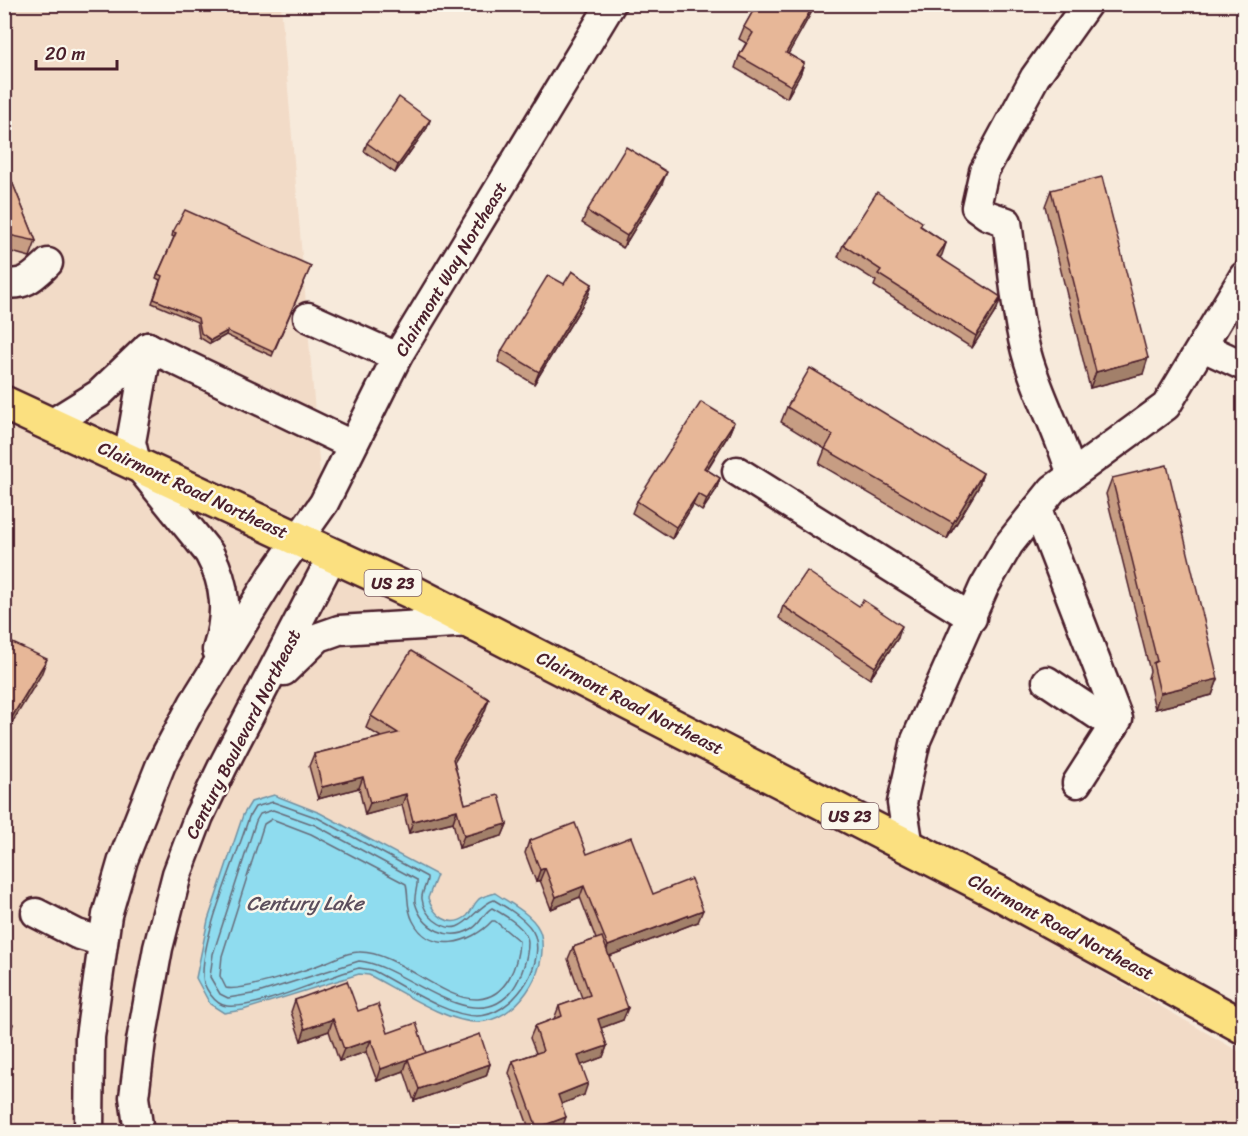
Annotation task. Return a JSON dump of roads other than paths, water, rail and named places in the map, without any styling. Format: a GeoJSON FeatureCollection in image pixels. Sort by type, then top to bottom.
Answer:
{"type":"FeatureCollection","features":[{"type":"Feature","properties":{"kind":"main road","name":"Clairmont Road Northeast"},"geometry":{"type":"LineString","coordinates":[[4,404],[300,538],[471,622],[909,847],[1244,1027]]}},
{"type":"Feature","properties":{"kind":"street","name":"Clairmont Way Northeast"},"geometry":{"type":"LineString","coordinates":[[300,538],[324,503],[397,357],[611,4]]}},
{"type":"Feature","properties":{"kind":"street"},"geometry":{"type":"LineString","coordinates":[[1071,473],[1062,440],[1044,405],[1028,359],[1007,222],[987,215],[976,207],[984,171],[1035,77],[1087,4]]}},
{"type":"Feature","properties":{"kind":"street"},"geometry":{"type":"LineString","coordinates":[[4,282],[13,285],[30,280],[48,263]]}},
{"type":"Feature","properties":{"kind":"street"},"geometry":{"type":"LineString","coordinates":[[909,847],[902,803],[916,740],[984,587],[1009,544],[1053,489],[1071,473],[1166,406],[1244,276]]}},
{"type":"Feature","properties":{"kind":"street"},"geometry":{"type":"LineString","coordinates":[[308,317],[397,357]]}},
{"type":"Feature","properties":{"kind":"street"},"geometry":{"type":"LineString","coordinates":[[51,424],[99,394],[148,347]]}},
{"type":"Feature","properties":{"kind":"street"},"geometry":{"type":"LineString","coordinates":[[148,347],[352,445]]}},
{"type":"Feature","properties":{"kind":"street"},"geometry":{"type":"LineString","coordinates":[[148,347],[131,442],[136,463],[209,553],[224,589],[226,602],[222,632],[193,704]]}},
{"type":"Feature","properties":{"kind":"street"},"geometry":{"type":"LineString","coordinates":[[1203,347],[1244,366]]}},
{"type":"Feature","properties":{"kind":"street"},"geometry":{"type":"LineString","coordinates":[[737,471],[972,618]]}},
{"type":"Feature","properties":{"kind":"street"},"geometry":{"type":"LineString","coordinates":[[1037,509],[1118,719],[1077,783]]}},
{"type":"Feature","properties":{"kind":"street"},"geometry":{"type":"LineString","coordinates":[[89,1131],[90,1037],[103,942],[112,893],[134,830],[161,765],[193,704],[273,575],[300,538]]}},
{"type":"Feature","properties":{"kind":"street","name":"Century Boulevard Northeast"},"geometry":{"type":"LineString","coordinates":[[139,1131],[134,1097],[141,1041],[166,911],[199,816],[333,555]]}},
{"type":"Feature","properties":{"kind":"street"},"geometry":{"type":"LineString","coordinates":[[256,705],[293,659],[319,637],[339,630],[471,622]]}},
{"type":"Feature","properties":{"kind":"street"},"geometry":{"type":"LineString","coordinates":[[1047,681],[1114,726]]}},
{"type":"Feature","properties":{"kind":"street"},"geometry":{"type":"LineString","coordinates":[[36,913],[77,934],[103,942]]}},
{"type":"Feature","properties":{"kind":"water","name":"Century Lake"},"geometry":{"type":"Polygon","coordinates":[[[274,795],[320,813],[437,875],[428,898],[434,910],[448,921],[460,920],[467,916],[479,899],[495,893],[522,911],[538,928],[542,949],[535,979],[527,992],[505,1013],[478,1022],[466,1021],[437,1011],[369,975],[359,974],[243,1010],[224,1013],[210,1004],[196,978],[208,920],[243,815],[251,802],[274,795]]]}}]}
